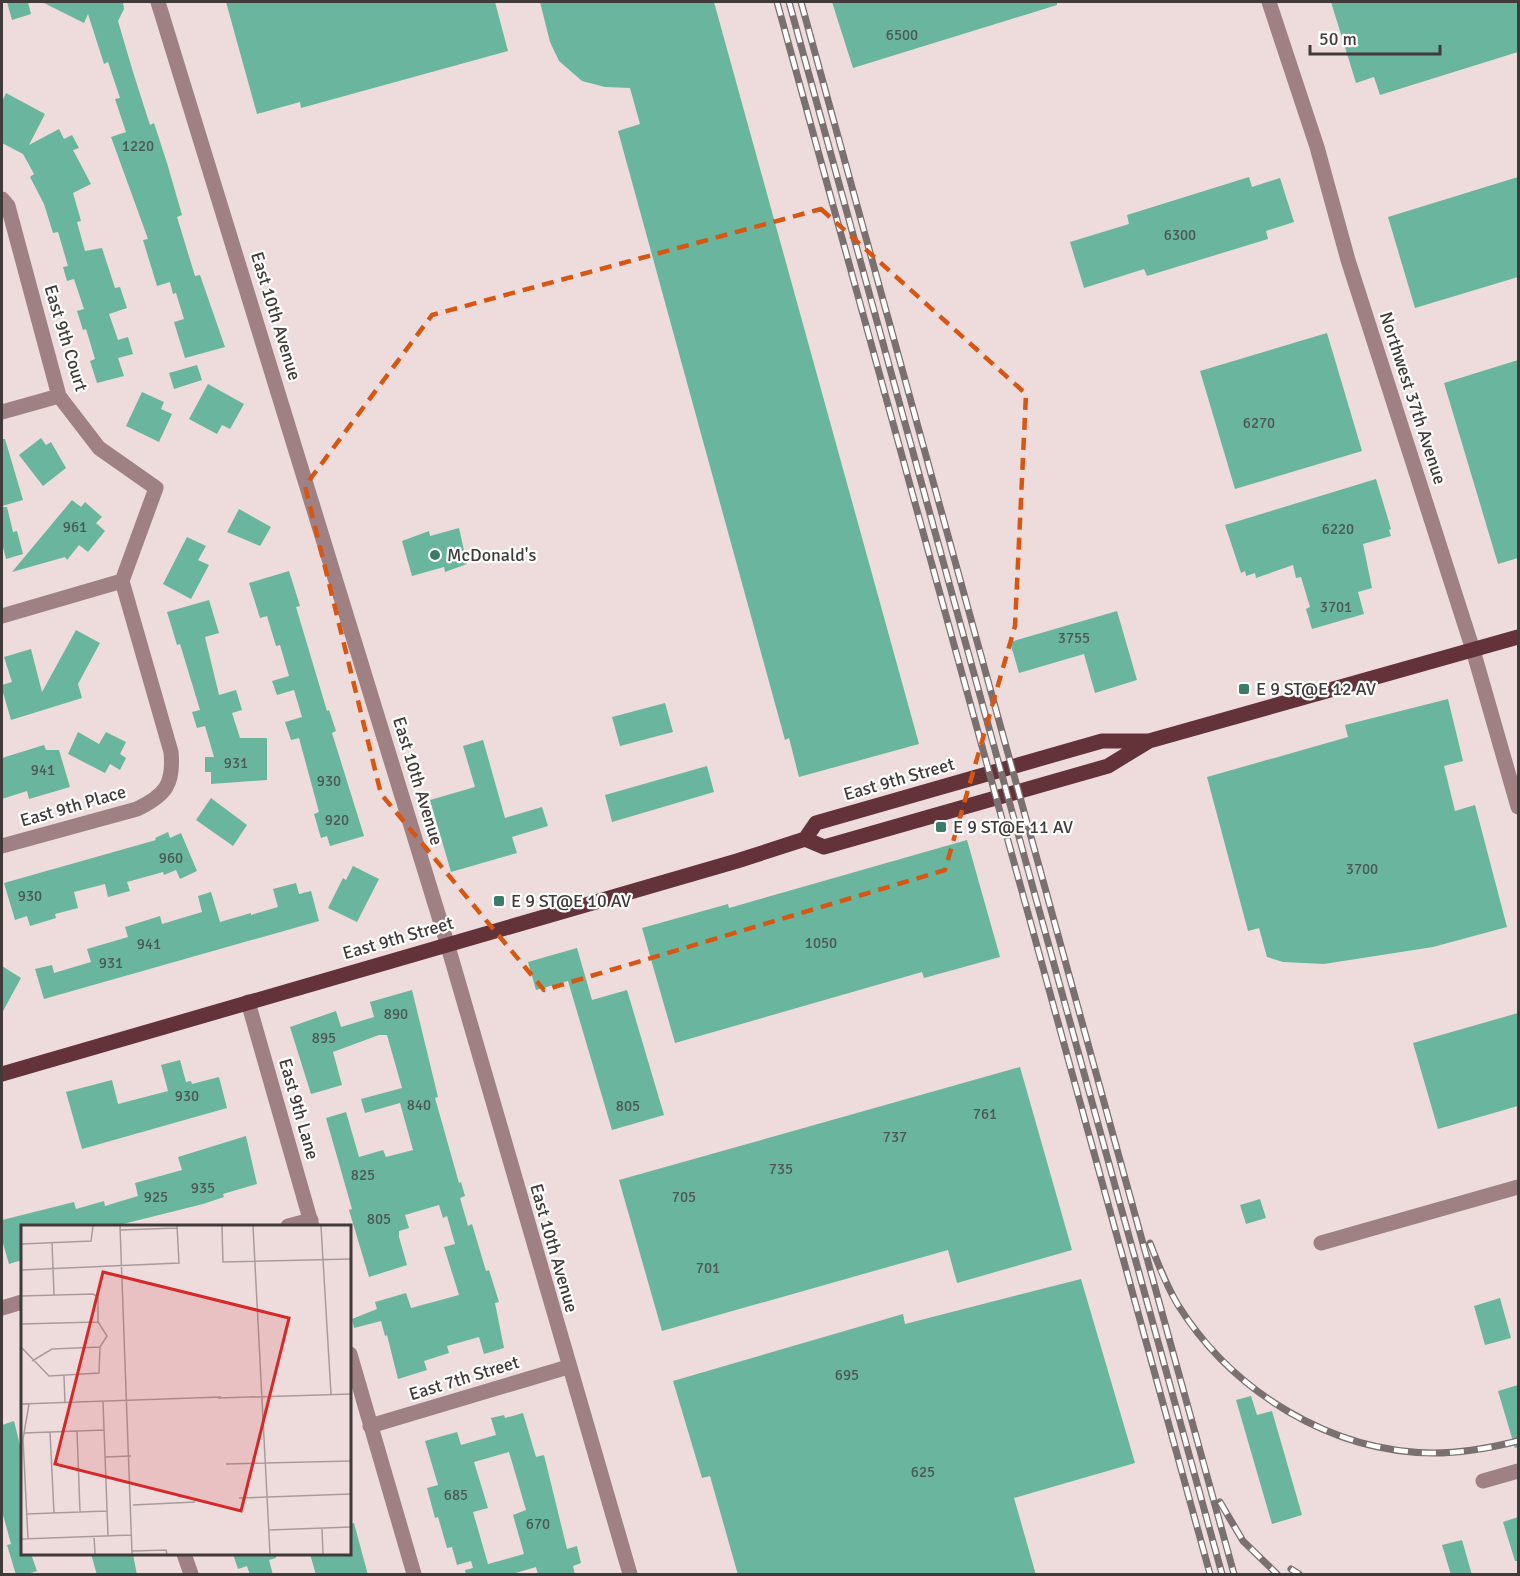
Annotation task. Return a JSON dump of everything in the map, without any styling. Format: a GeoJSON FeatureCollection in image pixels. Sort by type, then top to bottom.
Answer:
{"type":"FeatureCollection","features":[{"type":"Feature","properties":{"kind":"main road"},"geometry":{"type":"LineString","coordinates":[[1149,741],[1518,637]]}},
{"type":"Feature","properties":{"kind":"main road","name":"East 9th Street"},"geometry":{"type":"LineString","coordinates":[[805,839],[816,823],[1101,741],[1149,741]]}},
{"type":"Feature","properties":{"kind":"main road","name":"East 9th Street"},"geometry":{"type":"LineString","coordinates":[[2,1074],[805,839],[824,847],[1108,766],[1149,741]]}},
{"type":"Feature","properties":{"kind":"street","name":"East 10th Avenue"},"geometry":{"type":"LineString","coordinates":[[158,2],[447,943],[630,1575]]}},
{"type":"Feature","properties":{"kind":"street","name":"Northwest 37th Avenue"},"geometry":{"type":"LineString","coordinates":[[1269,2],[1317,147],[1351,272],[1473,650],[1518,807]]}},
{"type":"Feature","properties":{"kind":"street","name":"East 9th Court"},"geometry":{"type":"LineString","coordinates":[[2,199],[9,207],[59,396],[99,448],[156,489],[122,581]]}},
{"type":"Feature","properties":{"kind":"street"},"geometry":{"type":"LineString","coordinates":[[2,412],[59,396]]}},
{"type":"Feature","properties":{"kind":"street"},"geometry":{"type":"LineString","coordinates":[[2,616],[122,581]]}},
{"type":"Feature","properties":{"kind":"street","name":"East 9th Place"},"geometry":{"type":"LineString","coordinates":[[2,846],[137,808],[154,801],[165,790],[173,771],[171,752],[122,581]]}},
{"type":"Feature","properties":{"kind":"street","name":"East 9th Lane"},"geometry":{"type":"LineString","coordinates":[[248,1002],[311,1223]]}},
{"type":"Feature","properties":{"kind":"street"},"geometry":{"type":"LineString","coordinates":[[1321,1243],[1518,1187]]}},
{"type":"Feature","properties":{"kind":"street"},"geometry":{"type":"LineString","coordinates":[[2,1308],[21,1302]]}},
{"type":"Feature","properties":{"kind":"street"},"geometry":{"type":"LineString","coordinates":[[351,1358],[414,1575]]}},
{"type":"Feature","properties":{"kind":"street","name":"East 7th Street"},"geometry":{"type":"LineString","coordinates":[[370,1426],[568,1367]]}},
{"type":"Feature","properties":{"kind":"street"},"geometry":{"type":"LineString","coordinates":[[1483,1481],[1518,1471]]}},
{"type":"Feature","properties":{"kind":"street"},"geometry":{"type":"LineString","coordinates":[[184,1555],[191,1575]]}},
{"type":"Feature","properties":{"kind":"highlighted area"},"geometry":{"type":"Polygon","coordinates":[[[821,209],[1026,394],[1015,626],[945,870],[544,990],[381,794],[305,486],[432,315],[821,209]]]}},
{"type":"Feature","properties":{"kind":"building"},"geometry":{"type":"Polygon","coordinates":[[[7,2],[28,2],[31,14],[12,20],[7,2]]]}},
{"type":"Feature","properties":{"kind":"building"},"geometry":{"type":"Polygon","coordinates":[[[42,2],[123,2],[124,9],[118,21],[133,72],[150,125],[154,123],[167,163],[182,215],[177,217],[195,276],[200,275],[225,347],[185,358],[174,322],[184,319],[176,293],[173,294],[170,282],[157,286],[143,240],[148,239],[111,137],[126,132],[115,99],[120,98],[108,62],[104,64],[88,14],[84,23],[42,2]]]}},
{"type":"Feature","properties":{"kind":"building"},"geometry":{"type":"Polygon","coordinates":[[[226,2],[495,2],[508,51],[301,108],[300,102],[257,114],[226,2]]]}},
{"type":"Feature","properties":{"kind":"building"},"geometry":{"type":"Polygon","coordinates":[[[540,2],[714,2],[919,744],[799,777],[789,738],[785,740],[618,131],[640,124],[630,88],[605,87],[582,81],[559,61],[550,42],[540,2]]]}},
{"type":"Feature","properties":{"kind":"building"},"geometry":{"type":"Polygon","coordinates":[[[832,2],[1057,2],[1057,5],[853,68],[832,2]]]}},
{"type":"Feature","properties":{"kind":"building"},"geometry":{"type":"Polygon","coordinates":[[[1331,2],[1518,2],[1518,52],[1380,95],[1374,77],[1356,83],[1331,2]]]}},
{"type":"Feature","properties":{"kind":"building"},"geometry":{"type":"Polygon","coordinates":[[[6,93],[45,114],[29,145],[59,129],[64,139],[72,135],[79,148],[73,150],[91,184],[73,193],[81,221],[77,222],[85,251],[102,248],[115,288],[120,287],[127,308],[109,314],[118,340],[128,337],[133,354],[118,358],[124,376],[97,383],[90,361],[95,359],[86,329],[83,330],[77,311],[84,309],[74,279],[67,281],[63,267],[68,266],[58,232],[53,233],[44,204],[30,177],[34,174],[23,154],[2,143],[2,102],[6,93]]]}},
{"type":"Feature","properties":{"kind":"building"},"geometry":{"type":"Polygon","coordinates":[[[1249,177],[1252,187],[1280,178],[1294,222],[1266,231],[1268,239],[1147,276],[1144,269],[1084,288],[1070,242],[1129,224],[1127,215],[1249,177]]]}},
{"type":"Feature","properties":{"kind":"building"},"geometry":{"type":"Polygon","coordinates":[[[1518,177],[1518,277],[1415,308],[1388,217],[1518,177]]]}},
{"type":"Feature","properties":{"kind":"building"},"geometry":{"type":"Polygon","coordinates":[[[1327,333],[1362,451],[1235,489],[1200,371],[1327,333]]]}},
{"type":"Feature","properties":{"kind":"building"},"geometry":{"type":"Polygon","coordinates":[[[1518,360],[1518,558],[1498,564],[1444,383],[1518,360]]]}},
{"type":"Feature","properties":{"kind":"building"},"geometry":{"type":"Polygon","coordinates":[[[197,365],[202,380],[174,389],[169,373],[197,365]]]}},
{"type":"Feature","properties":{"kind":"building"},"geometry":{"type":"Polygon","coordinates":[[[208,384],[244,404],[230,429],[222,425],[217,434],[189,419],[208,384]]]}},
{"type":"Feature","properties":{"kind":"building"},"geometry":{"type":"Polygon","coordinates":[[[142,392],[164,402],[161,409],[172,414],[159,442],[126,426],[142,392]]]}},
{"type":"Feature","properties":{"kind":"building"},"geometry":{"type":"Polygon","coordinates":[[[41,438],[46,445],[51,442],[66,468],[43,486],[19,455],[41,438]]]}},
{"type":"Feature","properties":{"kind":"building"},"geometry":{"type":"Polygon","coordinates":[[[2,439],[5,439],[23,500],[2,506],[2,439]]]}},
{"type":"Feature","properties":{"kind":"building"},"geometry":{"type":"Polygon","coordinates":[[[1376,479],[1391,536],[1363,544],[1372,588],[1358,592],[1364,614],[1312,629],[1306,609],[1310,607],[1301,577],[1296,578],[1293,565],[1256,578],[1255,573],[1246,576],[1245,571],[1241,573],[1225,525],[1376,479]]]}},
{"type":"Feature","properties":{"kind":"building"},"geometry":{"type":"Polygon","coordinates":[[[72,500],[81,507],[85,502],[102,517],[96,523],[105,531],[88,552],[79,545],[67,560],[65,557],[12,572],[72,500]]]}},
{"type":"Feature","properties":{"kind":"building"},"geometry":{"type":"Polygon","coordinates":[[[2,507],[7,507],[13,532],[17,531],[23,554],[6,559],[2,543],[2,507]]]}},
{"type":"Feature","properties":{"kind":"building"},"geometry":{"type":"Polygon","coordinates":[[[239,509],[271,527],[260,546],[227,532],[239,509]]]}},
{"type":"Feature","properties":{"kind":"building","name":"McDonald's"},"geometry":{"type":"Polygon","coordinates":[[[459,528],[467,564],[445,572],[444,567],[412,576],[402,541],[429,531],[430,536],[459,528]]]}},
{"type":"Feature","properties":{"kind":"building"},"geometry":{"type":"Polygon","coordinates":[[[187,537],[206,546],[198,560],[209,565],[191,599],[163,584],[187,537]]]}},
{"type":"Feature","properties":{"kind":"building"},"geometry":{"type":"Polygon","coordinates":[[[289,571],[300,606],[296,607],[327,711],[329,710],[336,731],[332,733],[364,836],[330,846],[327,836],[321,838],[314,814],[319,812],[299,738],[291,740],[285,722],[302,717],[294,690],[277,695],[272,681],[289,676],[280,645],[276,646],[267,616],[260,618],[249,583],[289,571]]]}},
{"type":"Feature","properties":{"kind":"building"},"geometry":{"type":"Polygon","coordinates":[[[209,600],[219,633],[205,637],[219,695],[236,690],[242,710],[232,713],[240,738],[267,738],[267,780],[211,784],[211,772],[205,772],[205,757],[214,757],[205,726],[197,728],[192,712],[200,710],[180,644],[177,645],[167,612],[209,600]]]}},
{"type":"Feature","properties":{"kind":"building"},"geometry":{"type":"Polygon","coordinates":[[[1117,611],[1137,680],[1095,693],[1084,654],[1019,673],[1010,642],[1117,611]]]}},
{"type":"Feature","properties":{"kind":"building"},"geometry":{"type":"Polygon","coordinates":[[[76,630],[100,643],[78,684],[82,698],[11,720],[2,689],[2,685],[12,682],[4,657],[31,649],[42,692],[76,630]]]}},
{"type":"Feature","properties":{"kind":"building"},"geometry":{"type":"Polygon","coordinates":[[[1448,699],[1463,761],[1444,766],[1455,811],[1475,805],[1507,927],[1433,947],[1324,964],[1283,962],[1267,957],[1259,928],[1248,931],[1207,777],[1348,737],[1345,725],[1448,699]]]}},
{"type":"Feature","properties":{"kind":"building"},"geometry":{"type":"Polygon","coordinates":[[[665,703],[673,732],[620,746],[612,717],[665,703]]]}},
{"type":"Feature","properties":{"kind":"building"},"geometry":{"type":"Polygon","coordinates":[[[78,732],[99,744],[106,732],[126,742],[120,754],[126,758],[120,770],[110,764],[105,773],[68,754],[78,732]]]}},
{"type":"Feature","properties":{"kind":"building"},"geometry":{"type":"Polygon","coordinates":[[[483,740],[505,818],[542,807],[548,826],[512,837],[517,853],[451,872],[430,800],[475,787],[463,746],[483,740]]]}},
{"type":"Feature","properties":{"kind":"building"},"geometry":{"type":"Polygon","coordinates":[[[44,745],[46,750],[59,750],[70,787],[29,799],[27,791],[2,799],[2,758],[44,745]]]}},
{"type":"Feature","properties":{"kind":"building"},"geometry":{"type":"Polygon","coordinates":[[[707,766],[714,792],[612,822],[605,795],[707,766]]]}},
{"type":"Feature","properties":{"kind":"building"},"geometry":{"type":"Polygon","coordinates":[[[211,798],[247,825],[233,846],[196,820],[211,798]]]}},
{"type":"Feature","properties":{"kind":"building"},"geometry":{"type":"Polygon","coordinates":[[[168,832],[170,838],[181,833],[197,871],[180,879],[176,870],[164,875],[163,872],[127,882],[130,891],[108,897],[105,884],[74,892],[78,908],[55,914],[56,918],[30,926],[27,916],[15,920],[4,883],[156,840],[155,838],[168,832]]]}},
{"type":"Feature","properties":{"kind":"building"},"geometry":{"type":"Polygon","coordinates":[[[967,840],[1000,957],[924,978],[922,972],[675,1043],[642,928],[728,904],[729,908],[967,840]]]}},
{"type":"Feature","properties":{"kind":"building"},"geometry":{"type":"Polygon","coordinates":[[[353,866],[379,879],[357,922],[328,908],[343,878],[346,880],[353,866]]]}},
{"type":"Feature","properties":{"kind":"building"},"geometry":{"type":"Polygon","coordinates":[[[296,883],[299,894],[311,891],[319,921],[44,999],[35,969],[52,965],[54,973],[91,962],[87,949],[128,937],[125,927],[160,916],[162,924],[202,912],[198,896],[211,892],[220,922],[251,913],[251,915],[278,907],[273,889],[296,883]]]}},
{"type":"Feature","properties":{"kind":"building"},"geometry":{"type":"Polygon","coordinates":[[[577,948],[592,1000],[627,990],[664,1115],[612,1130],[568,981],[536,990],[528,962],[577,948]]]}},
{"type":"Feature","properties":{"kind":"building"},"geometry":{"type":"Polygon","coordinates":[[[2,966],[21,978],[2,1013],[2,966]]]}},
{"type":"Feature","properties":{"kind":"building"},"geometry":{"type":"Polygon","coordinates":[[[412,990],[438,1097],[435,1098],[459,1183],[461,1182],[465,1196],[460,1198],[468,1226],[472,1224],[486,1271],[489,1270],[499,1302],[495,1303],[504,1348],[484,1354],[479,1337],[447,1346],[449,1353],[424,1361],[427,1370],[398,1379],[387,1335],[385,1336],[381,1321],[354,1328],[352,1319],[377,1309],[375,1302],[406,1293],[411,1308],[459,1295],[444,1247],[455,1244],[447,1216],[443,1218],[439,1205],[405,1215],[409,1228],[399,1231],[399,1237],[407,1265],[369,1277],[349,1210],[352,1209],[326,1118],[346,1112],[359,1157],[383,1150],[386,1157],[413,1150],[400,1103],[365,1113],[361,1099],[402,1088],[387,1035],[379,1035],[333,1052],[342,1085],[311,1094],[290,1027],[336,1011],[341,1027],[374,1017],[370,1002],[412,990]]]}},
{"type":"Feature","properties":{"kind":"building"},"geometry":{"type":"Polygon","coordinates":[[[1518,1013],[1518,1106],[1438,1129],[1413,1043],[1518,1013]]]}},
{"type":"Feature","properties":{"kind":"building"},"geometry":{"type":"Polygon","coordinates":[[[180,1060],[186,1082],[191,1081],[192,1084],[219,1077],[227,1108],[82,1149],[66,1092],[112,1080],[118,1104],[168,1091],[161,1065],[180,1060]]]}},
{"type":"Feature","properties":{"kind":"building"},"geometry":{"type":"Polygon","coordinates":[[[1020,1067],[1072,1250],[957,1283],[948,1250],[662,1331],[619,1180],[1020,1067]]]}},
{"type":"Feature","properties":{"kind":"building"},"geometry":{"type":"Polygon","coordinates":[[[246,1136],[257,1184],[223,1194],[224,1197],[203,1204],[119,1225],[21,1225],[21,1260],[9,1264],[2,1240],[2,1220],[74,1202],[76,1209],[104,1201],[105,1206],[138,1196],[135,1183],[182,1170],[178,1157],[246,1136]]]}},
{"type":"Feature","properties":{"kind":"building"},"geometry":{"type":"Polygon","coordinates":[[[1260,1199],[1266,1218],[1246,1224],[1240,1205],[1260,1199]]]}},
{"type":"Feature","properties":{"kind":"building"},"geometry":{"type":"Polygon","coordinates":[[[1081,1279],[1135,1463],[1014,1498],[1036,1575],[738,1575],[710,1476],[702,1478],[673,1381],[903,1314],[905,1324],[1081,1279]]]}},
{"type":"Feature","properties":{"kind":"building"},"geometry":{"type":"Polygon","coordinates":[[[1500,1298],[1511,1338],[1485,1345],[1474,1306],[1500,1298]]]}},
{"type":"Feature","properties":{"kind":"building"},"geometry":{"type":"Polygon","coordinates":[[[1518,1385],[1518,1447],[1515,1448],[1498,1391],[1518,1385]]]}},
{"type":"Feature","properties":{"kind":"building"},"geometry":{"type":"Polygon","coordinates":[[[1251,1396],[1257,1415],[1272,1411],[1302,1515],[1272,1524],[1236,1400],[1251,1396]]]}},
{"type":"Feature","properties":{"kind":"building"},"geometry":{"type":"Polygon","coordinates":[[[523,1413],[536,1457],[544,1455],[567,1549],[577,1546],[581,1563],[573,1566],[575,1575],[538,1575],[536,1567],[509,1575],[466,1575],[465,1570],[473,1568],[471,1561],[457,1565],[452,1547],[447,1548],[438,1517],[435,1518],[427,1488],[438,1485],[425,1441],[457,1432],[461,1445],[496,1435],[491,1418],[504,1415],[505,1418],[523,1413]],[[509,1452],[474,1462],[488,1508],[473,1512],[488,1564],[524,1554],[513,1515],[526,1510],[509,1452]]]}},
{"type":"Feature","properties":{"kind":"building"},"geometry":{"type":"Polygon","coordinates":[[[14,1421],[21,1449],[21,1555],[31,1555],[37,1571],[24,1575],[16,1575],[7,1545],[11,1544],[2,1511],[2,1425],[14,1421]]]}},
{"type":"Feature","properties":{"kind":"building"},"geometry":{"type":"Polygon","coordinates":[[[1518,1517],[1518,1561],[1515,1561],[1503,1522],[1518,1517]]]}},
{"type":"Feature","properties":{"kind":"building"},"geometry":{"type":"Polygon","coordinates":[[[354,1523],[368,1575],[316,1575],[310,1555],[351,1555],[351,1524],[354,1523]]]}},
{"type":"Feature","properties":{"kind":"building"},"geometry":{"type":"Polygon","coordinates":[[[1462,1540],[1472,1575],[1451,1575],[1442,1545],[1462,1540]]]}},
{"type":"Feature","properties":{"kind":"building"},"geometry":{"type":"Polygon","coordinates":[[[91,1555],[133,1555],[137,1575],[97,1575],[91,1555]]]}},
{"type":"Feature","properties":{"kind":"building"},"geometry":{"type":"Polygon","coordinates":[[[233,1555],[276,1555],[276,1558],[269,1560],[273,1575],[250,1575],[247,1566],[238,1569],[233,1555]]]}},
{"type":"Feature","properties":{"kind":"railway"},"geometry":{"type":"LineString","coordinates":[[777,2],[1210,1574]]}},
{"type":"Feature","properties":{"kind":"railway"},"geometry":{"type":"LineString","coordinates":[[789,2],[1222,1574]]}},
{"type":"Feature","properties":{"kind":"railway"},"geometry":{"type":"LineString","coordinates":[[801,2],[1234,1574]]}},
{"type":"Feature","properties":{"kind":"railway"},"geometry":{"type":"LineString","coordinates":[[1150,1243],[1162,1274],[1178,1305],[1200,1336],[1226,1364],[1255,1389],[1287,1411],[1357,1442],[1395,1450],[1455,1452],[1518,1441]]}},
{"type":"Feature","properties":{"kind":"railway"},"geometry":{"type":"LineString","coordinates":[[1220,1502],[1243,1541],[1277,1574]]}},
{"type":"Feature","properties":{"kind":"railway"},"geometry":{"type":"LineString","coordinates":[[1291,1569],[1299,1574]]}},
{"type":"Feature","properties":{"kind":"place","name":"McDonald's"},"geometry":{"type":"Point","coordinates":[435,555]}},
{"type":"Feature","properties":{"kind":"place","name":"E 9 ST@E 12 AV"},"geometry":{"type":"Point","coordinates":[1244,689]}},
{"type":"Feature","properties":{"kind":"place","name":"E 9 ST@E 11 AV"},"geometry":{"type":"Point","coordinates":[941,827]}},
{"type":"Feature","properties":{"kind":"place","name":"E 9 ST@E 10 AV"},"geometry":{"type":"Point","coordinates":[499,901]}}]}
